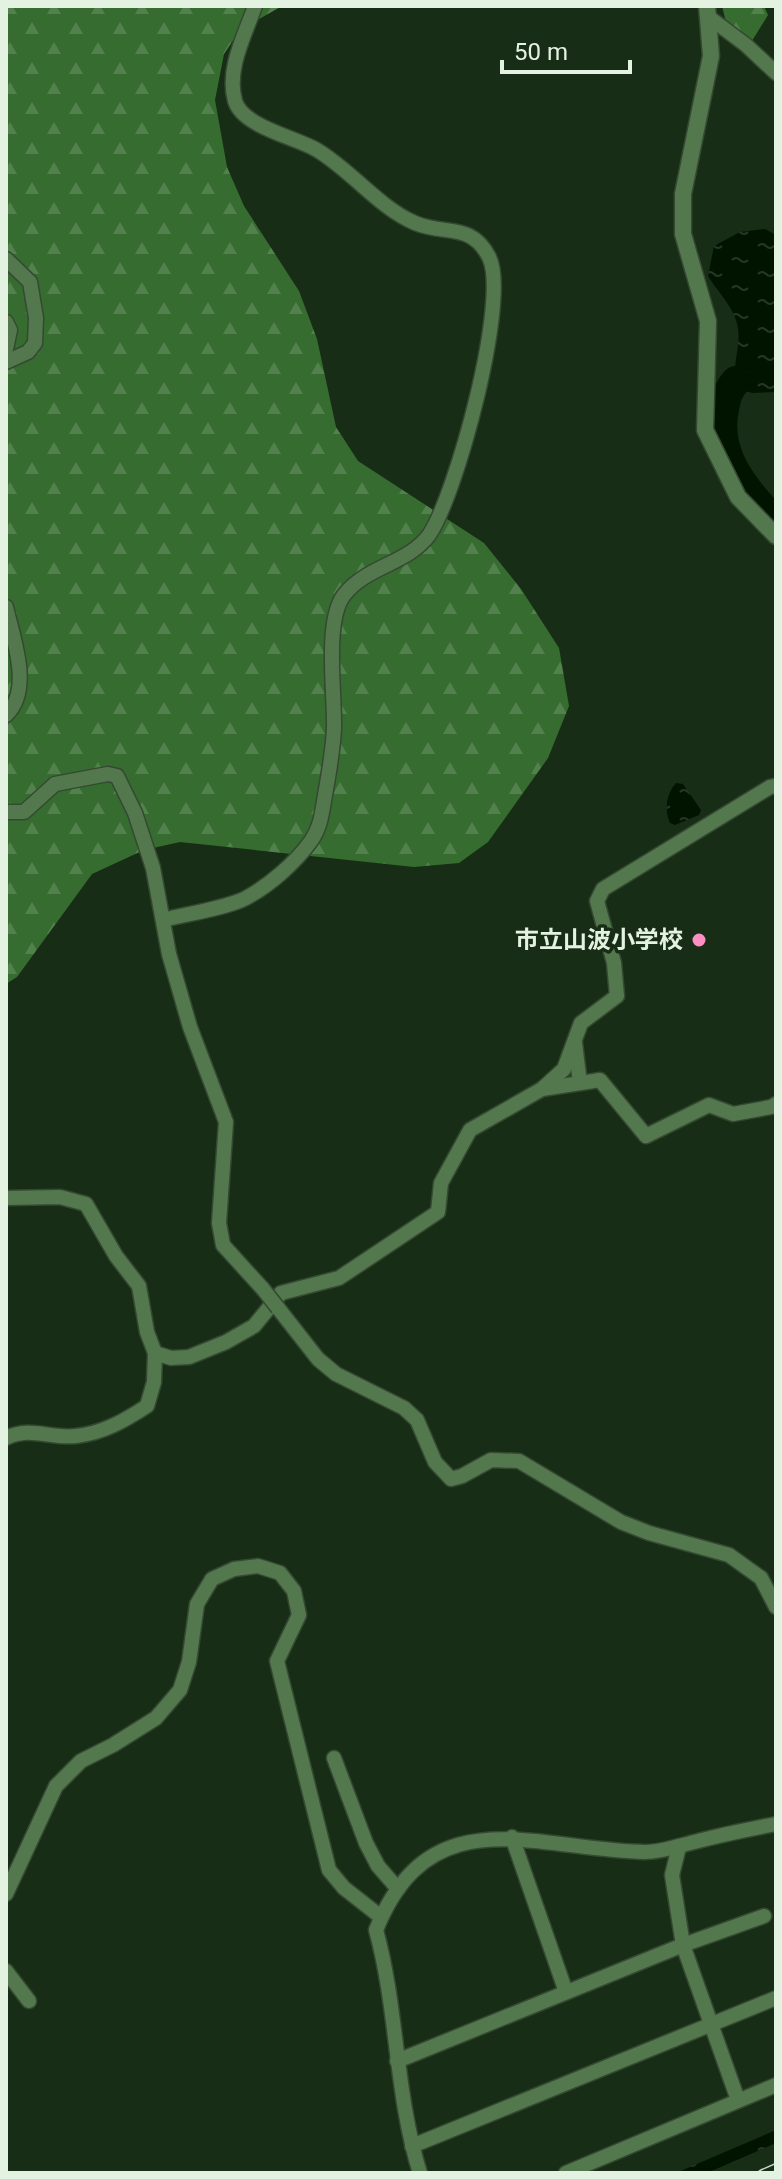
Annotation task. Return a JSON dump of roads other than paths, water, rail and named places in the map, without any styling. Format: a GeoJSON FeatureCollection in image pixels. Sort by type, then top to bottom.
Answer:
{"type":"FeatureCollection","features":[{"type":"Feature","properties":{"kind":"street"},"geometry":{"type":"LineString","coordinates":[[163,920],[245,898],[290,865],[319,828],[334,729],[333,640],[337,614],[343,596],[365,576],[405,556],[428,537],[440,515],[479,396],[493,306],[491,260],[478,240],[465,232],[428,228],[406,219],[344,168],[315,149],[254,122],[236,105],[232,87],[235,63],[255,6]]}},
{"type":"Feature","properties":{"kind":"street"},"geometry":{"type":"LineString","coordinates":[[709,12],[776,73]]}},
{"type":"Feature","properties":{"kind":"street"},"geometry":{"type":"LineString","coordinates":[[709,12],[711,56],[683,194],[683,234],[708,321],[705,430],[738,497],[776,536]]}},
{"type":"Feature","properties":{"kind":"street"},"geometry":{"type":"LineString","coordinates":[[6,259],[30,282],[36,318],[35,343],[28,352],[6,362]]}},
{"type":"Feature","properties":{"kind":"street"},"geometry":{"type":"LineString","coordinates":[[6,322],[10,330],[6,349]]}},
{"type":"Feature","properties":{"kind":"street"},"geometry":{"type":"LineString","coordinates":[[6,607],[22,675],[12,709],[6,715]]}},
{"type":"Feature","properties":{"kind":"street"},"geometry":{"type":"LineString","coordinates":[[6,812],[24,812],[55,784],[108,774],[117,776],[135,813],[149,854],[169,954],[190,1027],[226,1122],[219,1223],[223,1245],[263,1289],[318,1359],[336,1374],[404,1408],[417,1420],[435,1462],[451,1479],[491,1460],[519,1461],[621,1522],[729,1555],[761,1578],[776,1607]]}},
{"type":"Feature","properties":{"kind":"street"},"geometry":{"type":"LineString","coordinates":[[155,1353],[171,1358],[189,1357],[226,1342],[254,1326],[281,1293],[339,1278],[438,1212],[441,1183],[470,1130],[529,1099],[564,1069],[581,1023],[617,996],[614,963],[597,901],[603,889],[776,786]]}},
{"type":"Feature","properties":{"kind":"street"},"geometry":{"type":"LineString","coordinates":[[575,1039],[580,1083]]}},
{"type":"Feature","properties":{"kind":"street"},"geometry":{"type":"LineString","coordinates":[[542,1089],[600,1080],[646,1136],[709,1105],[733,1114],[776,1104]]}},
{"type":"Feature","properties":{"kind":"street"},"geometry":{"type":"LineString","coordinates":[[6,1198],[60,1197],[86,1204],[116,1256],[139,1286],[147,1332],[155,1353],[154,1382],[147,1406],[117,1426],[74,1436],[20,1431],[6,1438]]}},
{"type":"Feature","properties":{"kind":"street"},"geometry":{"type":"LineString","coordinates":[[6,1894],[56,1786],[81,1761],[156,1718],[180,1690],[189,1662],[197,1604],[212,1579],[234,1569],[258,1566],[280,1573],[294,1591],[299,1615],[277,1661],[329,1870],[344,1888],[381,1917]]}},
{"type":"Feature","properties":{"kind":"street"},"geometry":{"type":"LineString","coordinates":[[334,1758],[366,1843],[378,1866],[398,1889]]}},
{"type":"Feature","properties":{"kind":"street"},"geometry":{"type":"LineString","coordinates":[[420,2173],[412,2146],[397,2061],[389,1988],[376,1930],[398,1889],[423,1862],[464,1843],[512,1837],[647,1852],[776,1824]]}},
{"type":"Feature","properties":{"kind":"street"},"geometry":{"type":"LineString","coordinates":[[512,1837],[566,1992]]}},
{"type":"Feature","properties":{"kind":"street"},"geometry":{"type":"LineString","coordinates":[[679,1847],[672,1875],[683,1945],[738,2100]]}},
{"type":"Feature","properties":{"kind":"street"},"geometry":{"type":"LineString","coordinates":[[397,2061],[683,1945],[764,1916]]}},
{"type":"Feature","properties":{"kind":"street"},"geometry":{"type":"LineString","coordinates":[[6,1971],[29,2001]]}},
{"type":"Feature","properties":{"kind":"street"},"geometry":{"type":"LineString","coordinates":[[412,2146],[776,1998]]}},
{"type":"Feature","properties":{"kind":"street"},"geometry":{"type":"LineString","coordinates":[[566,2173],[776,2085]]}},
{"type":"Feature","properties":{"kind":"water"},"geometry":{"type":"Polygon","coordinates":[[[765,229],[776,235],[776,392],[752,393],[742,390],[736,373],[736,320],[708,276],[714,246],[740,232],[765,229]]]}},
{"type":"Feature","properties":{"kind":"water"},"geometry":{"type":"Polygon","coordinates":[[[676,783],[683,784],[701,810],[699,815],[675,825],[670,823],[667,808],[668,797],[676,783]]]}},
{"type":"Feature","properties":{"kind":"water"},"geometry":{"type":"Polygon","coordinates":[[[776,2130],[776,2143],[707,2173],[676,2173],[776,2130]]]}},
{"type":"Feature","properties":{"kind":"waterway"},"geometry":{"type":"LineString","coordinates":[[736,381],[729,391],[722,426],[728,457],[744,485],[776,523]]}},
{"type":"Feature","properties":{"kind":"railway"},"geometry":{"type":"LineString","coordinates":[[762,2173],[776,2167]]}},
{"type":"Feature","properties":{"kind":"place","name":"市立山波小学校"},"geometry":{"type":"Point","coordinates":[699,940]}}]}
